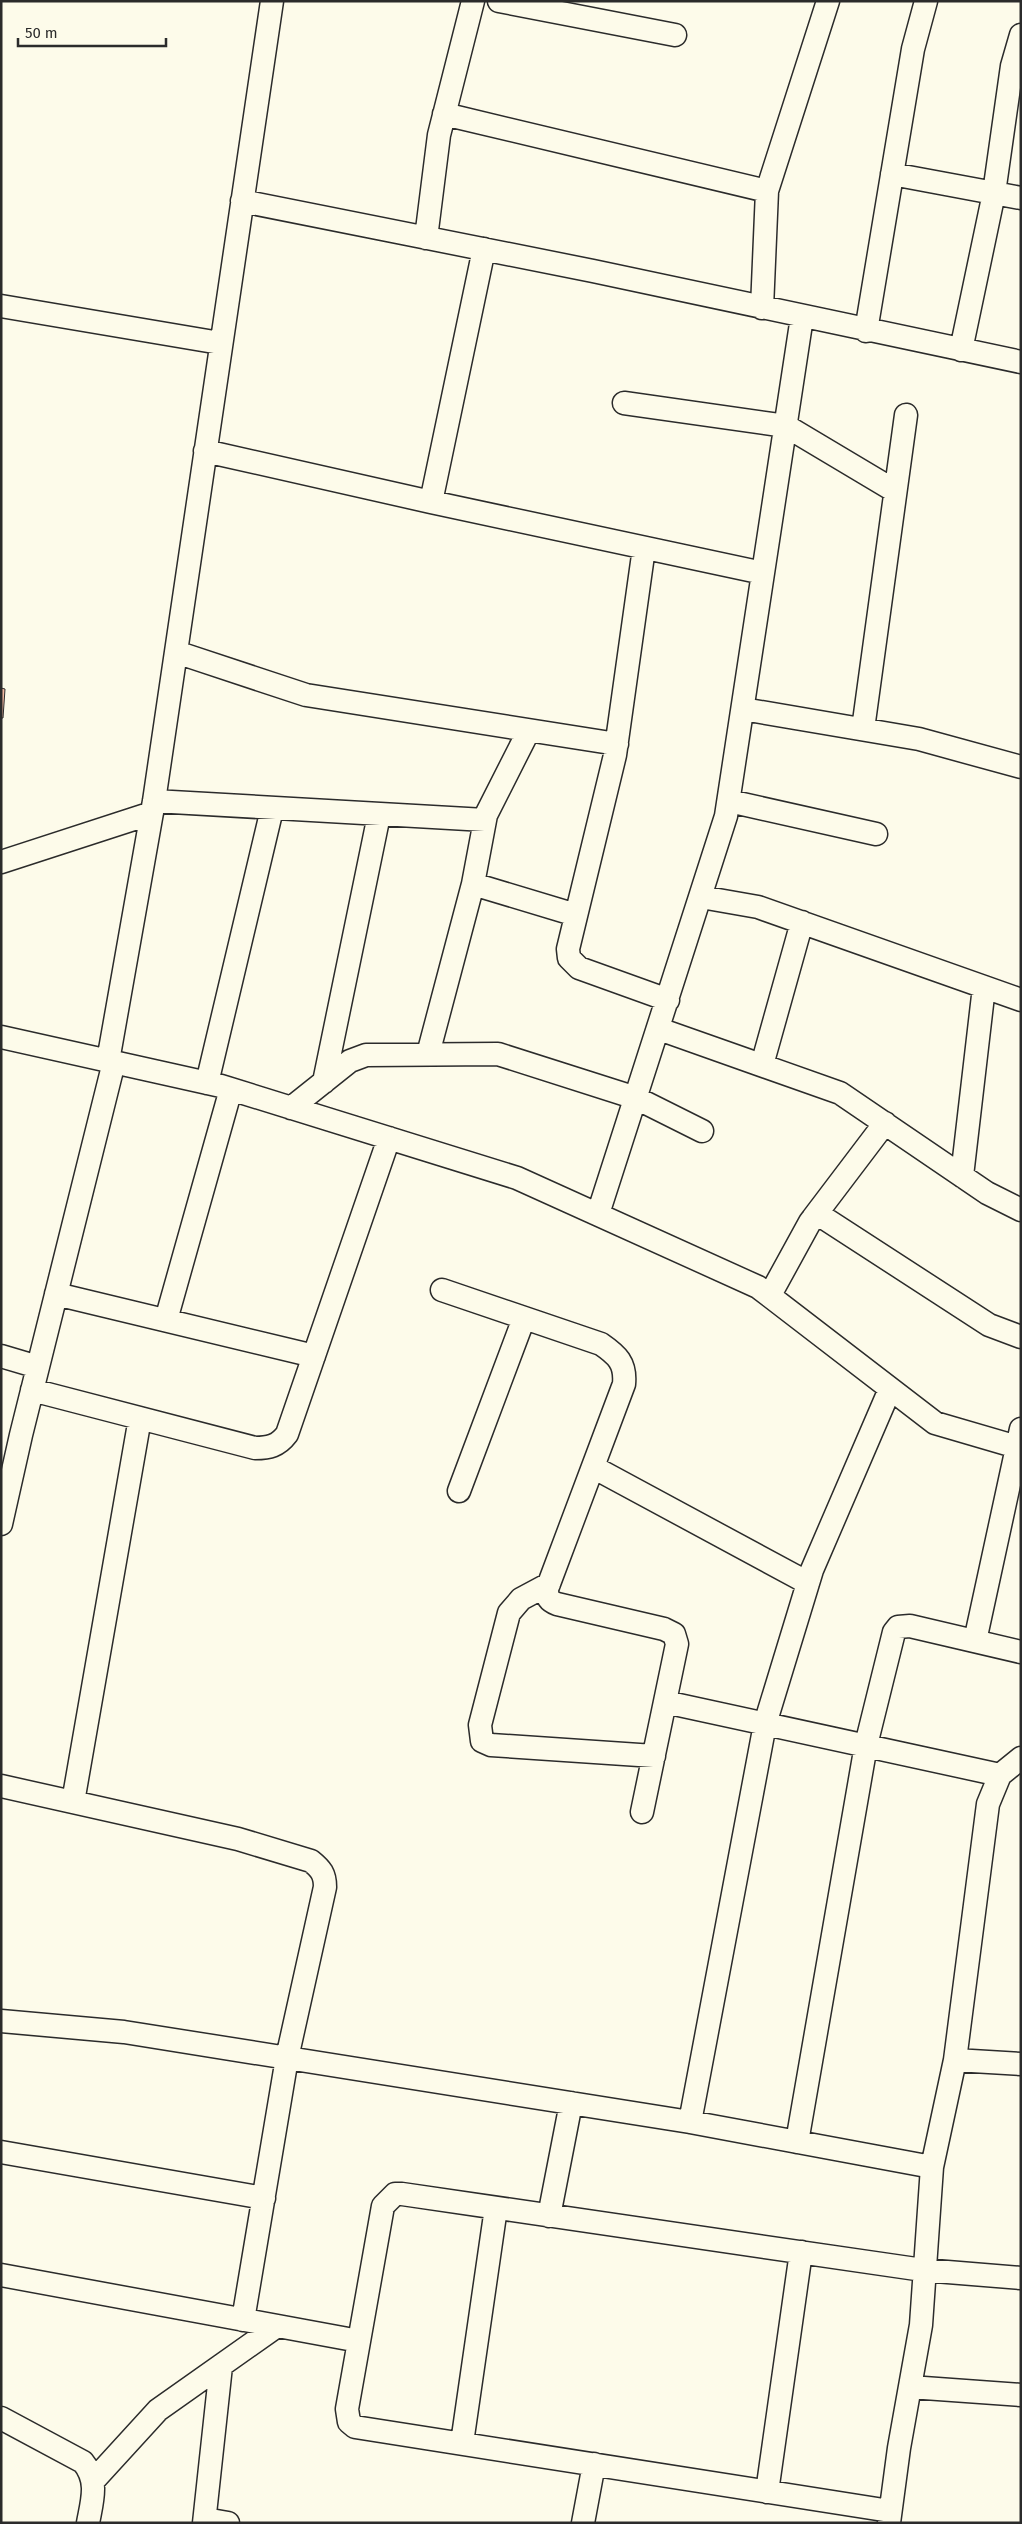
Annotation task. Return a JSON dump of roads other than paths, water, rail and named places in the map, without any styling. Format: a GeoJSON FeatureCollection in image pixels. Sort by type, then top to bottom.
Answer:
{"type":"FeatureCollection","features":[{"type":"Feature","properties":{"kind":"street"},"geometry":{"type":"LineString","coordinates":[[1,1524],[111,1061],[153,807],[272,1]]}},
{"type":"Feature","properties":{"kind":"street"},"geometry":{"type":"LineString","coordinates":[[426,238],[444,114],[473,1]]}},
{"type":"Feature","properties":{"kind":"street"},"geometry":{"type":"LineString","coordinates":[[499,1],[595,10],[675,35]]}},
{"type":"Feature","properties":{"kind":"street"},"geometry":{"type":"LineString","coordinates":[[762,308],[767,191],[828,1]]}},
{"type":"Feature","properties":{"kind":"street"},"geometry":{"type":"LineString","coordinates":[[866,331],[913,49],[926,1]]}},
{"type":"Feature","properties":{"kind":"street"},"geometry":{"type":"LineString","coordinates":[[961,350],[994,193],[1012,66],[1021,35]]}},
{"type":"Feature","properties":{"kind":"street"},"geometry":{"type":"LineString","coordinates":[[444,114],[767,191]]}},
{"type":"Feature","properties":{"kind":"street"},"geometry":{"type":"LineString","coordinates":[[892,174],[1021,198]]}},
{"type":"Feature","properties":{"kind":"street"},"geometry":{"type":"LineString","coordinates":[[242,201],[484,249],[866,331],[1021,362]]}},
{"type":"Feature","properties":{"kind":"street"},"geometry":{"type":"LineString","coordinates":[[431,502],[484,249]]}},
{"type":"Feature","properties":{"kind":"street"},"geometry":{"type":"LineString","coordinates":[[1,306],[220,343]]}},
{"type":"Feature","properties":{"kind":"street"},"geometry":{"type":"LineString","coordinates":[[598,1214],[701,897],[729,801],[802,317]]}},
{"type":"Feature","properties":{"kind":"street"},"geometry":{"type":"LineString","coordinates":[[624,403],[786,426],[895,491]]}},
{"type":"Feature","properties":{"kind":"street"},"geometry":{"type":"LineString","coordinates":[[863,729],[906,416]]}},
{"type":"Feature","properties":{"kind":"street"},"geometry":{"type":"LineString","coordinates":[[205,451],[431,502],[763,573]]}},
{"type":"Feature","properties":{"kind":"street"},"geometry":{"type":"LineString","coordinates":[[644,548],[617,744],[568,949],[572,964],[579,968],[668,1000]]}},
{"type":"Feature","properties":{"kind":"street"},"geometry":{"type":"LineString","coordinates":[[176,652],[306,695],[528,732],[617,744]]}},
{"type":"Feature","properties":{"kind":"street"},"geometry":{"type":"LineString","coordinates":[[743,709],[919,739],[1021,767]]}},
{"type":"Feature","properties":{"kind":"street"},"geometry":{"type":"LineString","coordinates":[[428,1054],[473,884],[485,820],[528,732]]}},
{"type":"Feature","properties":{"kind":"street"},"geometry":{"type":"LineString","coordinates":[[729,801],[876,834]]}},
{"type":"Feature","properties":{"kind":"street"},"geometry":{"type":"LineString","coordinates":[[1,862],[153,807],[272,809],[485,820]]}},
{"type":"Feature","properties":{"kind":"street"},"geometry":{"type":"LineString","coordinates":[[207,1083],[272,809]]}},
{"type":"Feature","properties":{"kind":"street"},"geometry":{"type":"LineString","coordinates":[[324,1082],[379,815]]}},
{"type":"Feature","properties":{"kind":"street"},"geometry":{"type":"LineString","coordinates":[[473,884],[576,915]]}},
{"type":"Feature","properties":{"kind":"street"},"geometry":{"type":"LineString","coordinates":[[701,897],[758,907],[1021,1000]]}},
{"type":"Feature","properties":{"kind":"street"},"geometry":{"type":"LineString","coordinates":[[762,1065],[802,922]]}},
{"type":"Feature","properties":{"kind":"street"},"geometry":{"type":"LineString","coordinates":[[962,1176],[984,987]]}},
{"type":"Feature","properties":{"kind":"street"},"geometry":{"type":"LineString","coordinates":[[659,1029],[840,1093],[996,1198],[1021,1210]]}},
{"type":"Feature","properties":{"kind":"street"},"geometry":{"type":"LineString","coordinates":[[1,1037],[230,1089],[517,1178],[758,1287],[926,1417],[944,1427],[1019,1438],[975,1641]]}},
{"type":"Feature","properties":{"kind":"street"},"geometry":{"type":"LineString","coordinates":[[291,1108],[350,1061],[366,1055],[498,1054],[636,1098],[702,1131]]}},
{"type":"Feature","properties":{"kind":"street"},"geometry":{"type":"LineString","coordinates":[[166,1320],[230,1089]]}},
{"type":"Feature","properties":{"kind":"street"},"geometry":{"type":"LineString","coordinates":[[770,1295],[813,1218],[885,1123]]}},
{"type":"Feature","properties":{"kind":"street"},"geometry":{"type":"LineString","coordinates":[[32,1390],[255,1448],[269,1448],[280,1443],[287,1434],[389,1138]]}},
{"type":"Feature","properties":{"kind":"street"},"geometry":{"type":"LineString","coordinates":[[813,1218],[824,1218],[989,1324],[1021,1337]]}},
{"type":"Feature","properties":{"kind":"street"},"geometry":{"type":"LineString","coordinates":[[442,1290],[601,1344],[616,1354],[623,1364],[624,1384],[549,1584],[547,1596],[550,1602],[664,1628],[674,1634],[677,1644],[642,1812]]}},
{"type":"Feature","properties":{"kind":"street"},"geometry":{"type":"LineString","coordinates":[[56,1294],[314,1356]]}},
{"type":"Feature","properties":{"kind":"street"},"geometry":{"type":"LineString","coordinates":[[459,1491],[524,1318]]}},
{"type":"Feature","properties":{"kind":"street"},"geometry":{"type":"LineString","coordinates":[[1,1356],[38,1366]]}},
{"type":"Feature","properties":{"kind":"street"},"geometry":{"type":"LineString","coordinates":[[690,2122],[765,1724],[808,1582],[890,1389]]}},
{"type":"Feature","properties":{"kind":"street"},"geometry":{"type":"LineString","coordinates":[[73,1802],[140,1418]]}},
{"type":"Feature","properties":{"kind":"street"},"geometry":{"type":"LineString","coordinates":[[593,1467],[808,1582]]}},
{"type":"Feature","properties":{"kind":"street"},"geometry":{"type":"LineString","coordinates":[[549,1584],[521,1599],[509,1612],[480,1725],[482,1741],[491,1745],[654,1756]]}},
{"type":"Feature","properties":{"kind":"street"},"geometry":{"type":"LineString","coordinates":[[797,2142],[866,1746],[894,1632],[898,1626],[910,1626],[1021,1652]]}},
{"type":"Feature","properties":{"kind":"street"},"geometry":{"type":"LineString","coordinates":[[665,1702],[1000,1775]]}},
{"type":"Feature","properties":{"kind":"street"},"geometry":{"type":"LineString","coordinates":[[1021,1758],[1000,1775],[988,1804],[955,2060],[932,2167],[923,2270],[922,2325],[889,2517],[766,2492],[355,2427],[349,2422],[347,2409],[383,2206],[388,2198],[395,2194],[923,2270],[1021,2278]]}},
{"type":"Feature","properties":{"kind":"street"},"geometry":{"type":"LineString","coordinates":[[1,1786],[238,1839],[311,1861],[320,1868],[325,1877],[325,1887],[287,2058],[243,2320]]}},
{"type":"Feature","properties":{"kind":"street"},"geometry":{"type":"LineString","coordinates":[[1,2021],[124,2032],[690,2122],[932,2167]]}},
{"type":"Feature","properties":{"kind":"street"},"geometry":{"type":"LineString","coordinates":[[955,2060],[1021,2064]]}},
{"type":"Feature","properties":{"kind":"street"},"geometry":{"type":"LineString","coordinates":[[550,2216],[571,2103]]}},
{"type":"Feature","properties":{"kind":"street"},"geometry":{"type":"LineString","coordinates":[[1,2152],[264,2198]]}},
{"type":"Feature","properties":{"kind":"street"},"geometry":{"type":"LineString","coordinates":[[462,2443],[496,2208]]}},
{"type":"Feature","properties":{"kind":"street"},"geometry":{"type":"LineString","coordinates":[[766,2492],[800,2252]]}},
{"type":"Feature","properties":{"kind":"street"},"geometry":{"type":"LineString","coordinates":[[1,2274],[359,2341]]}},
{"type":"Feature","properties":{"kind":"street"},"geometry":{"type":"LineString","coordinates":[[94,2480],[158,2410],[277,2326]]}},
{"type":"Feature","properties":{"kind":"street"},"geometry":{"type":"LineString","coordinates":[[221,2366],[205,2521],[228,2523]]}},
{"type":"Feature","properties":{"kind":"street"},"geometry":{"type":"LineString","coordinates":[[910,2387],[1021,2396]]}},
{"type":"Feature","properties":{"kind":"street"},"geometry":{"type":"LineString","coordinates":[[1,2418],[83,2462],[90,2470],[94,2480],[94,2490],[88,2523]]}},
{"type":"Feature","properties":{"kind":"street"},"geometry":{"type":"LineString","coordinates":[[583,2523],[594,2464]]}}]}
